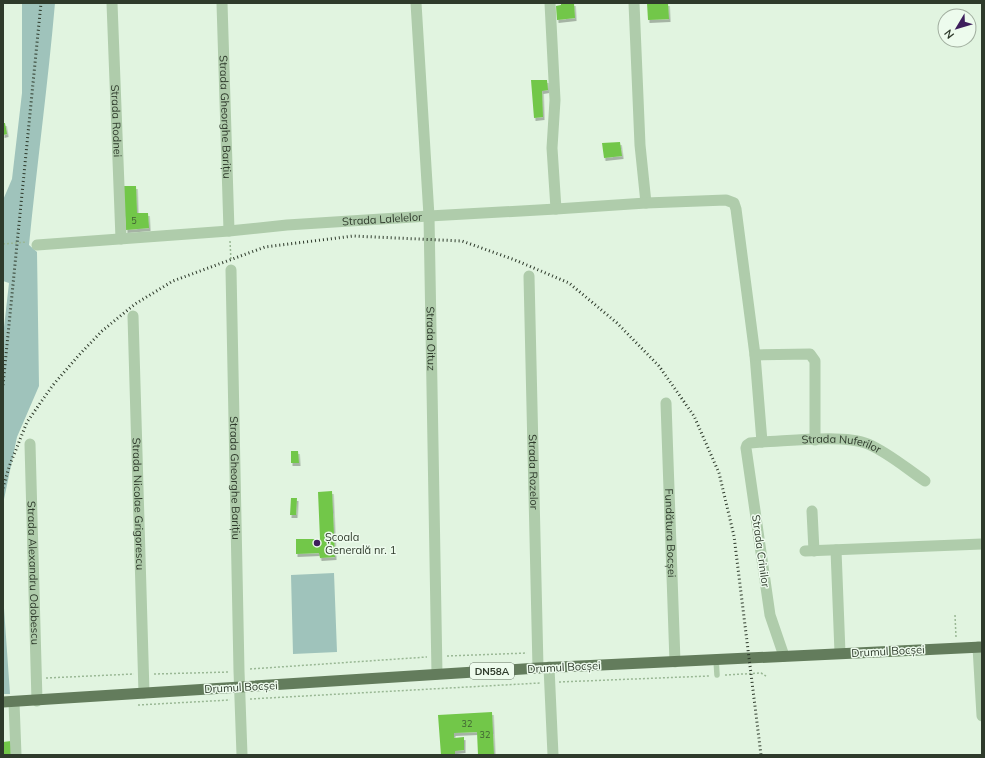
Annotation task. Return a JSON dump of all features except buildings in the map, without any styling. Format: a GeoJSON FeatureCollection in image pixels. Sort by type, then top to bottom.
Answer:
{"type":"FeatureCollection","features":[{"type":"Feature","properties":{"kind":"main road","name":"Drumul Bocșei"},"geometry":{"type":"LineString","coordinates":[[8,702],[437,674],[980,647]]}},
{"type":"Feature","properties":{"kind":"street","name":"Strada Rodnei"},"geometry":{"type":"LineString","coordinates":[[112,3],[121,239]]}},
{"type":"Feature","properties":{"kind":"street","name":"Strada Gheorghe Barițiu"},"geometry":{"type":"LineString","coordinates":[[222,3],[229,231]]}},
{"type":"Feature","properties":{"kind":"street","name":"Strada Oituz"},"geometry":{"type":"LineString","coordinates":[[416,3],[429,216],[437,674]]}},
{"type":"Feature","properties":{"kind":"street"},"geometry":{"type":"LineString","coordinates":[[550,3],[555,100],[552,148],[556,209]]}},
{"type":"Feature","properties":{"kind":"street"},"geometry":{"type":"LineString","coordinates":[[634,3],[640,145],[646,203]]}},
{"type":"Feature","properties":{"kind":"street","name":"Strada Lalelelor"},"geometry":{"type":"LineString","coordinates":[[37,245],[229,231],[288,225],[646,203],[726,200],[734,203],[736,208],[755,355]]}},
{"type":"Feature","properties":{"kind":"street","name":"Strada Gheorghe Barițiu"},"geometry":{"type":"LineString","coordinates":[[231,270],[242,755]]}},
{"type":"Feature","properties":{"kind":"street","name":"Strada Rozelor"},"geometry":{"type":"LineString","coordinates":[[529,276],[538,653],[544,668],[553,755]]}},
{"type":"Feature","properties":{"kind":"street","name":"Strada Nicolae Grigorescu"},"geometry":{"type":"LineString","coordinates":[[133,316],[144,693]]}},
{"type":"Feature","properties":{"kind":"street"},"geometry":{"type":"LineString","coordinates":[[762,442],[755,355],[810,354],[815,361],[815,440]]}},
{"type":"Feature","properties":{"kind":"street","name":"Fundătura Bocșei"},"geometry":{"type":"LineString","coordinates":[[666,403],[675,662]]}},
{"type":"Feature","properties":{"kind":"street","name":"Strada Nuferilor"},"geometry":{"type":"LineString","coordinates":[[747,445],[750,443],[762,442],[849,439],[868,444],[883,452],[925,481]]}},
{"type":"Feature","properties":{"kind":"street","name":"Strada Alexandru Odobescu"},"geometry":{"type":"LineString","coordinates":[[30,444],[36,701]]}},
{"type":"Feature","properties":{"kind":"street","name":"Strada Crinilor"},"geometry":{"type":"LineString","coordinates":[[747,445],[746,448],[770,615],[784,656]]}},
{"type":"Feature","properties":{"kind":"street"},"geometry":{"type":"LineString","coordinates":[[812,511],[810,551],[982,544]]}},
{"type":"Feature","properties":{"kind":"street"},"geometry":{"type":"LineString","coordinates":[[836,550],[840,653]]}},
{"type":"Feature","properties":{"kind":"street"},"geometry":{"type":"LineString","coordinates":[[980,647],[982,716]]}},
{"type":"Feature","properties":{"kind":"street"},"geometry":{"type":"LineString","coordinates":[[8,702],[16,755]]}},
{"type":"Feature","properties":{"kind":"lane"},"geometry":{"type":"LineString","coordinates":[[716,659],[717,675]]}},
{"type":"Feature","properties":{"kind":"path"},"geometry":{"type":"LineString","coordinates":[[229,231],[231,270]]}},
{"type":"Feature","properties":{"kind":"path"},"geometry":{"type":"LineString","coordinates":[[3,244],[37,239],[37,245]]}},
{"type":"Feature","properties":{"kind":"path"},"geometry":{"type":"LineString","coordinates":[[955,615],[957,648]]}},
{"type":"Feature","properties":{"kind":"path"},"geometry":{"type":"LineString","coordinates":[[249,669],[437,656],[538,653]]}},
{"type":"Feature","properties":{"kind":"path"},"geometry":{"type":"LineString","coordinates":[[150,674],[231,672]]}},
{"type":"Feature","properties":{"kind":"path"},"geometry":{"type":"LineString","coordinates":[[558,682],[761,673],[766,676]]}},
{"type":"Feature","properties":{"kind":"path"},"geometry":{"type":"LineString","coordinates":[[36,679],[136,674]]}},
{"type":"Feature","properties":{"kind":"path"},"geometry":{"type":"LineString","coordinates":[[249,699],[528,684]]}},
{"type":"Feature","properties":{"kind":"shaded area"},"geometry":{"type":"Polygon","coordinates":[[[22,3],[55,3],[29,245],[37,252],[39,386],[17,437],[3,504],[3,336],[9,283],[3,281],[3,200],[12,179],[22,93],[22,3]]]}},
{"type":"Feature","properties":{"kind":"shaded area"},"geometry":{"type":"Polygon","coordinates":[[[334,573],[337,652],[293,654],[291,575],[334,573]]]}},
{"type":"Feature","properties":{"kind":"shaded area"},"geometry":{"type":"Polygon","coordinates":[[[3,594],[10,694],[3,694],[3,594]]]}},
{"type":"Feature","properties":{"kind":"railway"},"geometry":{"type":"LineString","coordinates":[[3,385],[41,3]]}},
{"type":"Feature","properties":{"kind":"railway"},"geometry":{"type":"LineString","coordinates":[[3,488],[9,467],[27,422],[53,385],[102,331],[135,304],[173,281],[265,247],[353,236],[462,241],[515,260],[569,283],[617,323],[659,366],[694,416],[719,473],[734,536],[761,755]]}},
{"type":"Feature","properties":{"kind":"place","name":"Școala Generală nr. 1"},"geometry":{"type":"Point","coordinates":[317,543]}}]}
